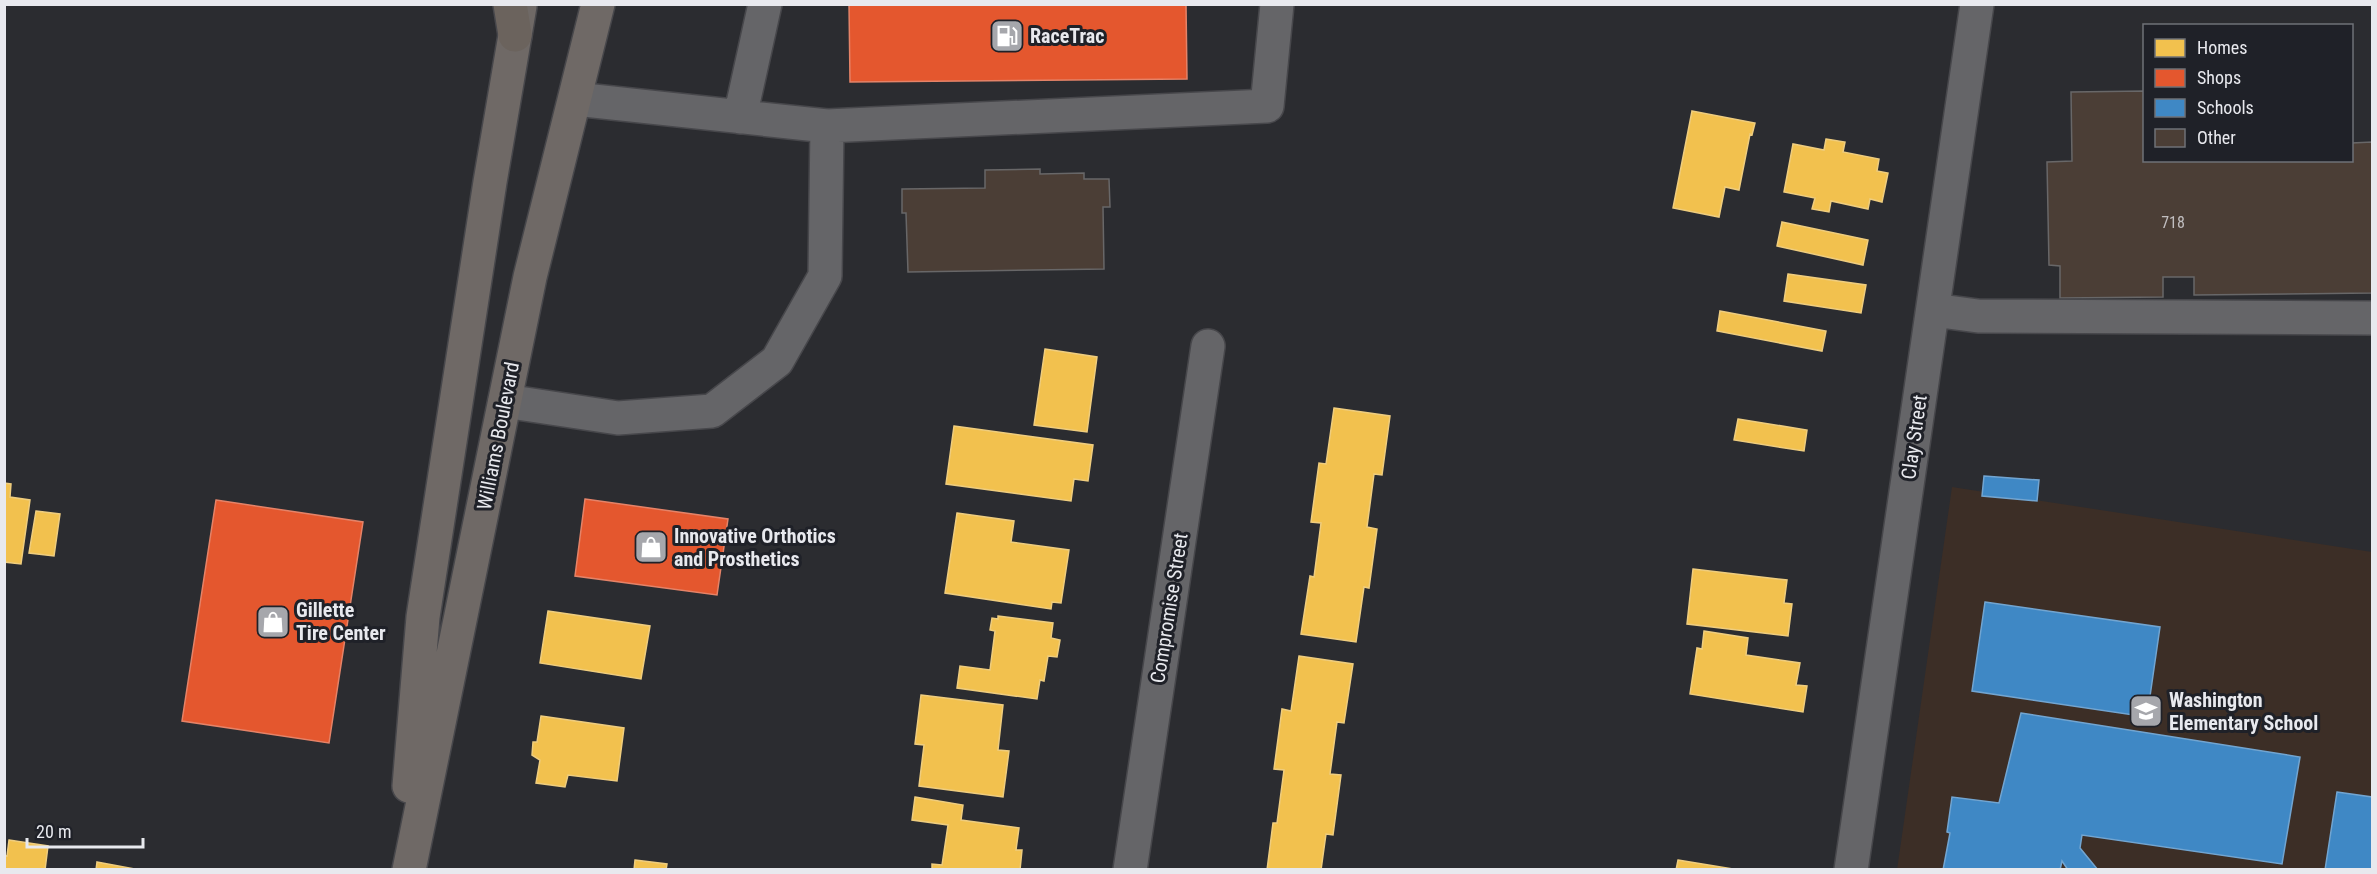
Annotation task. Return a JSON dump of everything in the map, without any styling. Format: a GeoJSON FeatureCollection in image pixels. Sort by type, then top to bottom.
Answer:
{"type":"FeatureCollection","features":[{"type":"Feature","properties":{"kind":"main road","name":"Williams Boulevard"},"geometry":{"type":"LineString","coordinates":[[410,870],[530,277],[598,4]]}},
{"type":"Feature","properties":{"kind":"main road"},"geometry":{"type":"LineString","coordinates":[[403,870],[423,616],[515,15]]}},
{"type":"Feature","properties":{"kind":"street"},"geometry":{"type":"LineString","coordinates":[[740,117],[765,4]]}},
{"type":"Feature","properties":{"kind":"street"},"geometry":{"type":"LineString","coordinates":[[575,99],[827,126],[1267,106],[1276,4]]}},
{"type":"Feature","properties":{"kind":"street","name":"Clay Street"},"geometry":{"type":"LineString","coordinates":[[1851,870],[1977,4]]}},
{"type":"Feature","properties":{"kind":"street"},"geometry":{"type":"LineString","coordinates":[[505,400],[618,418],[712,411],[777,361],[825,276],[827,126]]}},
{"type":"Feature","properties":{"kind":"street"},"geometry":{"type":"LineString","coordinates":[[1933,310],[2008,317],[2373,318]]}},
{"type":"Feature","properties":{"kind":"street","name":"Compromise Street"},"geometry":{"type":"LineString","coordinates":[[1130,870],[1208,346]]}},
{"type":"Feature","properties":{"kind":"shaded area","name":"Washington Elementary School"},"geometry":{"type":"Polygon","coordinates":[[[1952,487],[2372,552],[2372,869],[1897,870],[1952,487]]]}},
{"type":"Feature","properties":{"kind":"building: Homes"},"geometry":{"type":"Polygon","coordinates":[[[1692,111],[1755,123],[1752,135],[1750,134],[1739,190],[1725,187],[1719,217],[1673,208],[1692,111]]]}},
{"type":"Feature","properties":{"kind":"building: Homes"},"geometry":{"type":"Polygon","coordinates":[[[1826,139],[1845,142],[1843,152],[1879,159],[1877,171],[1888,173],[1882,202],[1870,199],[1868,209],[1831,201],[1829,212],[1812,209],[1815,198],[1784,192],[1793,144],[1824,150],[1826,139]]]}},
{"type":"Feature","properties":{"kind":"building: Homes"},"geometry":{"type":"Polygon","coordinates":[[[1782,222],[1868,240],[1863,265],[1777,246],[1782,222]]]}},
{"type":"Feature","properties":{"kind":"building: Homes"},"geometry":{"type":"Polygon","coordinates":[[[1788,274],[1866,285],[1861,313],[1784,301],[1788,274]]]}},
{"type":"Feature","properties":{"kind":"building: Homes"},"geometry":{"type":"Polygon","coordinates":[[[1720,311],[1826,331],[1822,351],[1717,331],[1720,311]]]}},
{"type":"Feature","properties":{"kind":"building: Homes"},"geometry":{"type":"Polygon","coordinates":[[[1045,349],[1097,357],[1087,432],[1034,425],[1045,349]]]}},
{"type":"Feature","properties":{"kind":"building: Homes"},"geometry":{"type":"Polygon","coordinates":[[[1334,408],[1390,416],[1382,475],[1374,474],[1367,527],[1377,529],[1369,588],[1364,587],[1356,642],[1301,634],[1310,576],[1314,577],[1321,523],[1311,522],[1319,463],[1326,464],[1334,408]]]}},
{"type":"Feature","properties":{"kind":"building: Homes"},"geometry":{"type":"Polygon","coordinates":[[[1738,419],[1807,430],[1804,451],[1734,440],[1738,419]]]}},
{"type":"Feature","properties":{"kind":"building: Homes"},"geometry":{"type":"Polygon","coordinates":[[[954,426],[1093,445],[1088,481],[1074,479],[1071,501],[946,484],[954,426]]]}},
{"type":"Feature","properties":{"kind":"building: Homes"},"geometry":{"type":"Polygon","coordinates":[[[4,483],[11,484],[10,497],[30,500],[21,564],[4,562],[4,483]]]}},
{"type":"Feature","properties":{"kind":"building: Homes"},"geometry":{"type":"Polygon","coordinates":[[[36,511],[60,514],[54,556],[29,553],[36,511]]]}},
{"type":"Feature","properties":{"kind":"building: Homes"},"geometry":{"type":"Polygon","coordinates":[[[957,513],[1014,521],[1011,542],[1069,550],[1061,603],[1052,602],[1051,609],[945,593],[957,513]]]}},
{"type":"Feature","properties":{"kind":"building: Homes"},"geometry":{"type":"Polygon","coordinates":[[[1693,569],[1787,580],[1784,603],[1792,604],[1788,636],[1687,624],[1693,569]]]}},
{"type":"Feature","properties":{"kind":"building: Homes"},"geometry":{"type":"Polygon","coordinates":[[[548,611],[650,626],[641,679],[540,663],[548,611]]]}},
{"type":"Feature","properties":{"kind":"building: Homes"},"geometry":{"type":"Polygon","coordinates":[[[998,616],[1053,623],[1051,638],[1060,640],[1057,657],[1048,656],[1044,681],[1040,680],[1037,699],[957,688],[960,666],[990,670],[995,631],[990,630],[992,618],[998,619],[998,616]]]}},
{"type":"Feature","properties":{"kind":"building: Homes"},"geometry":{"type":"Polygon","coordinates":[[[1704,631],[1748,638],[1746,655],[1800,663],[1796,685],[1807,686],[1803,712],[1690,694],[1697,648],[1702,649],[1704,631]]]}},
{"type":"Feature","properties":{"kind":"building: Homes"},"geometry":{"type":"Polygon","coordinates":[[[1299,656],[1353,664],[1344,723],[1337,722],[1330,774],[1341,775],[1333,835],[1326,834],[1321,870],[1267,870],[1273,823],[1277,823],[1284,770],[1274,769],[1282,709],[1291,711],[1299,656]]]}},
{"type":"Feature","properties":{"kind":"building: Homes"},"geometry":{"type":"Polygon","coordinates":[[[921,695],[1003,705],[998,750],[1009,751],[1003,797],[919,786],[924,745],[915,744],[921,695]]]}},
{"type":"Feature","properties":{"kind":"building: Homes"},"geometry":{"type":"Polygon","coordinates":[[[541,716],[624,728],[617,781],[568,775],[565,787],[536,783],[540,760],[532,755],[533,742],[537,742],[541,716]]]}},
{"type":"Feature","properties":{"kind":"building: Homes"},"geometry":{"type":"Polygon","coordinates":[[[915,797],[963,805],[961,820],[1019,828],[1016,850],[1022,850],[1020,870],[932,870],[932,864],[942,865],[948,825],[912,820],[915,797]]]}},
{"type":"Feature","properties":{"kind":"building: Homes"},"geometry":{"type":"Polygon","coordinates":[[[9,840],[48,846],[45,870],[4,870],[4,855],[7,856],[9,840]]]}},
{"type":"Feature","properties":{"kind":"building: Homes"},"geometry":{"type":"Polygon","coordinates":[[[635,860],[667,864],[666,870],[634,870],[635,860]]]}},
{"type":"Feature","properties":{"kind":"building: Homes"},"geometry":{"type":"Polygon","coordinates":[[[1678,860],[1739,870],[1676,870],[1678,860]]]}},
{"type":"Feature","properties":{"kind":"building: Homes"},"geometry":{"type":"Polygon","coordinates":[[[97,862],[140,870],[96,870],[97,862]]]}},
{"type":"Feature","properties":{"kind":"building: Shops"},"geometry":{"type":"Polygon","coordinates":[[[849,4],[1186,4],[1187,79],[850,82],[849,4]]]}},
{"type":"Feature","properties":{"kind":"building: Shops","name":"Innovative Orthotics and Prosthetics"},"geometry":{"type":"Polygon","coordinates":[[[585,499],[728,519],[717,595],[575,576],[585,499]]]}},
{"type":"Feature","properties":{"kind":"building: Shops","name":"Gillette Tire Center"},"geometry":{"type":"Polygon","coordinates":[[[216,500],[363,522],[329,743],[182,721],[216,500]]]}},
{"type":"Feature","properties":{"kind":"building: Schools"},"geometry":{"type":"Polygon","coordinates":[[[1984,476],[2039,480],[2037,501],[1982,496],[1984,476]]]}},
{"type":"Feature","properties":{"kind":"building: Schools"},"geometry":{"type":"Polygon","coordinates":[[[1985,602],[2160,627],[2147,717],[1972,691],[1985,602]]]}},
{"type":"Feature","properties":{"kind":"building: Schools"},"geometry":{"type":"Polygon","coordinates":[[[2021,713],[2300,757],[2282,864],[2082,835],[2080,848],[2098,870],[2068,870],[2062,861],[2060,870],[1943,870],[1950,833],[1947,832],[1952,797],[1999,803],[2021,713]]]}},
{"type":"Feature","properties":{"kind":"building: Schools"},"geometry":{"type":"Polygon","coordinates":[[[2337,792],[2372,797],[2372,870],[2325,870],[2337,792]]]}},
{"type":"Feature","properties":{"kind":"building: Other"},"geometry":{"type":"Polygon","coordinates":[[[2143,91],[2143,162],[2353,162],[2353,143],[2372,142],[2372,293],[2194,295],[2194,277],[2163,277],[2163,297],[2060,298],[2060,266],[2049,265],[2047,162],[2072,161],[2071,92],[2143,91]]]}},
{"type":"Feature","properties":{"kind":"building: Other"},"geometry":{"type":"Polygon","coordinates":[[[1040,169],[1040,174],[1084,173],[1084,179],[1109,179],[1110,207],[1103,207],[1104,269],[908,272],[906,213],[902,213],[902,189],[985,188],[985,170],[1040,169]]]}},
{"type":"Feature","properties":{"kind":"place","name":"RaceTrac"},"geometry":{"type":"Point","coordinates":[1007,36]}},
{"type":"Feature","properties":{"kind":"place","name":"Innovative Orthotics and Prosthetics"},"geometry":{"type":"Point","coordinates":[651,547]}},
{"type":"Feature","properties":{"kind":"place","name":"Gillette Tire Center"},"geometry":{"type":"Point","coordinates":[273,622]}},
{"type":"Feature","properties":{"kind":"place","name":"Washington Elementary School"},"geometry":{"type":"Point","coordinates":[2146,711]}}]}
